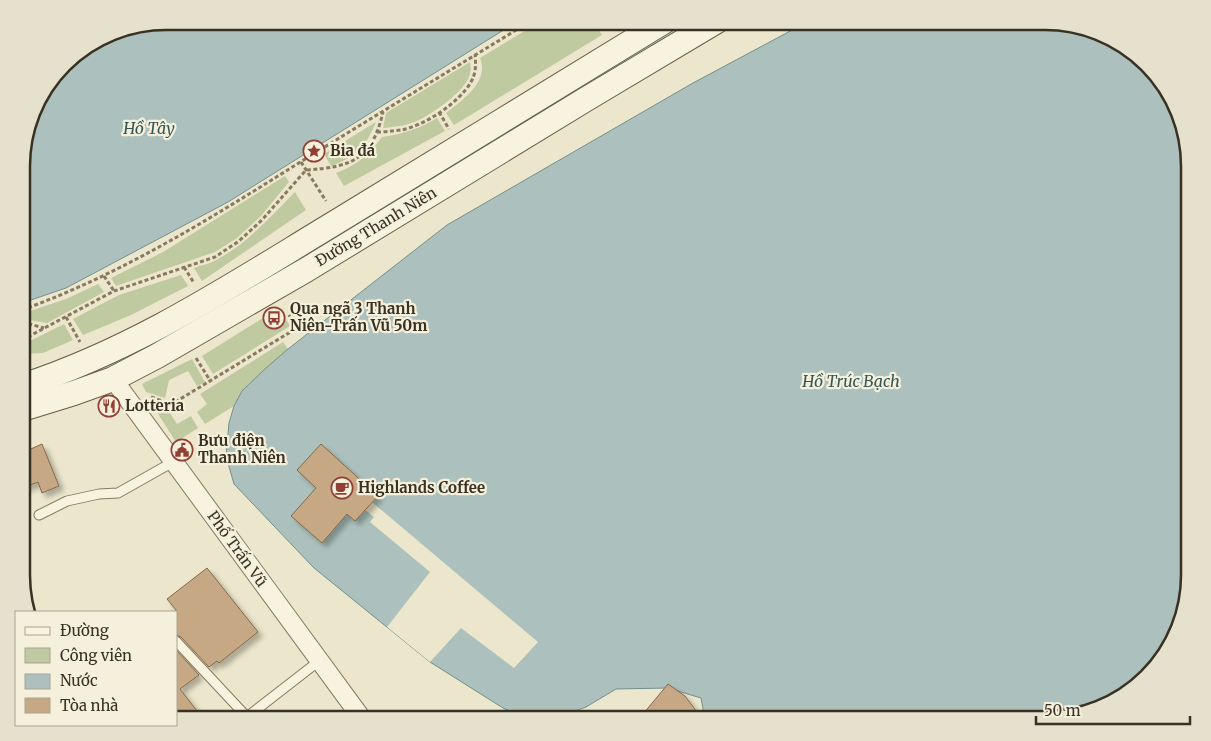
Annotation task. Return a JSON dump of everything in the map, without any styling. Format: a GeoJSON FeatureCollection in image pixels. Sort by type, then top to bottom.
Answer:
{"type":"FeatureCollection","features":[{"type":"Feature","properties":{"kind":"main road","name":"Đường Thanh Niên"},"geometry":{"type":"LineString","coordinates":[[30,383],[83,364],[160,327],[267,264],[650,30]]}},
{"type":"Feature","properties":{"kind":"main road","name":"Đường Thanh Niên"},"geometry":{"type":"LineString","coordinates":[[30,407],[112,379],[157,356],[306,270],[702,30]]}},
{"type":"Feature","properties":{"kind":"street","name":"Phố Trấn Vũ"},"geometry":{"type":"LineString","coordinates":[[112,379],[356,711]]}},
{"type":"Feature","properties":{"kind":"lane"},"geometry":{"type":"LineString","coordinates":[[39,515],[67,500],[99,494],[118,493],[173,462]]}},
{"type":"Feature","properties":{"kind":"lane"},"geometry":{"type":"LineString","coordinates":[[178,643],[241,711]]}},
{"type":"Feature","properties":{"kind":"lane"},"geometry":{"type":"LineString","coordinates":[[257,711],[319,661]]}},
{"type":"Feature","properties":{"kind":"path"},"geometry":{"type":"LineString","coordinates":[[30,307],[66,294],[160,248],[516,30]]}},
{"type":"Feature","properties":{"kind":"path"},"geometry":{"type":"LineString","coordinates":[[377,132],[402,130],[420,124],[439,112],[458,97],[471,82],[476,68],[475,55]]}},
{"type":"Feature","properties":{"kind":"path"},"geometry":{"type":"LineString","coordinates":[[30,336],[114,291],[215,257],[239,241],[262,220],[306,170],[333,168],[351,162],[366,151],[377,132],[383,112]]}},
{"type":"Feature","properties":{"kind":"path"},"geometry":{"type":"LineString","coordinates":[[439,112],[450,132]]}},
{"type":"Feature","properties":{"kind":"path"},"geometry":{"type":"LineString","coordinates":[[301,162],[326,201]]}},
{"type":"Feature","properties":{"kind":"path"},"geometry":{"type":"LineString","coordinates":[[184,267],[197,288]]}},
{"type":"Feature","properties":{"kind":"path"},"geometry":{"type":"LineString","coordinates":[[104,276],[114,291]]}},
{"type":"Feature","properties":{"kind":"path"},"geometry":{"type":"LineString","coordinates":[[144,395],[172,404],[297,328],[289,315]]}},
{"type":"Feature","properties":{"kind":"path"},"geometry":{"type":"LineString","coordinates":[[66,317],[80,342]]}},
{"type":"Feature","properties":{"kind":"path"},"geometry":{"type":"LineString","coordinates":[[30,324],[45,328]]}},
{"type":"Feature","properties":{"kind":"path"},"geometry":{"type":"LineString","coordinates":[[193,354],[211,382]]}},
{"type":"Feature","properties":{"kind":"green space"},"geometry":{"type":"Polygon","coordinates":[[[526,30],[599,30],[602,35],[454,125],[446,113],[473,90],[478,82],[482,66],[480,58],[526,30]]]}},
{"type":"Feature","properties":{"kind":"green space"},"geometry":{"type":"Polygon","coordinates":[[[470,62],[471,68],[466,83],[441,107],[412,123],[383,128],[386,113],[470,62]]]}},
{"type":"Feature","properties":{"kind":"green space"},"geometry":{"type":"Polygon","coordinates":[[[437,118],[445,131],[344,186],[336,173],[362,159],[382,137],[411,130],[437,118]]]}},
{"type":"Feature","properties":{"kind":"green space"},"geometry":{"type":"Polygon","coordinates":[[[376,122],[364,145],[354,155],[331,166],[324,154],[376,122]]]}},
{"type":"Feature","properties":{"kind":"green space"},"geometry":{"type":"Polygon","coordinates":[[[285,176],[289,182],[261,216],[237,238],[215,252],[116,286],[111,278],[163,252],[285,176]]]}},
{"type":"Feature","properties":{"kind":"green space"},"geometry":{"type":"Polygon","coordinates":[[[295,192],[306,210],[202,281],[194,268],[214,261],[238,246],[295,192]]]}},
{"type":"Feature","properties":{"kind":"green space"},"geometry":{"type":"Polygon","coordinates":[[[181,275],[188,286],[131,315],[83,335],[73,319],[119,295],[181,275]]]}},
{"type":"Feature","properties":{"kind":"green space"},"geometry":{"type":"Polygon","coordinates":[[[98,284],[104,292],[47,323],[30,320],[30,311],[66,299],[98,284]]]}},
{"type":"Feature","properties":{"kind":"green space"},"geometry":{"type":"Polygon","coordinates":[[[279,308],[290,326],[213,374],[202,356],[279,308]]]}},
{"type":"Feature","properties":{"kind":"green space"},"geometry":{"type":"Polygon","coordinates":[[[64,324],[73,340],[43,353],[30,354],[30,341],[64,324]]]}},
{"type":"Feature","properties":{"kind":"green space"},"geometry":{"type":"Polygon","coordinates":[[[283,342],[288,349],[242,391],[234,406],[205,424],[197,412],[207,404],[200,394],[283,342]]]}},
{"type":"Feature","properties":{"kind":"green space"},"geometry":{"type":"Polygon","coordinates":[[[192,359],[205,382],[197,386],[188,371],[169,380],[165,398],[146,392],[142,384],[192,359]]]}},
{"type":"Feature","properties":{"kind":"green space"},"geometry":{"type":"Polygon","coordinates":[[[150,401],[166,407],[177,424],[191,416],[198,428],[176,442],[150,401]]]}},
{"type":"Feature","properties":{"kind":"water","name":"Hồ Tây"},"geometry":{"type":"Polygon","coordinates":[[[166,30],[504,30],[228,202],[66,288],[30,300],[31,148],[37,122],[48,98],[64,76],[76,64],[98,48],[122,37],[148,31],[166,30]]]}},
{"type":"Feature","properties":{"kind":"water","name":"Hồ Trúc Bạch"},"geometry":{"type":"Polygon","coordinates":[[[792,30],[1045,30],[1063,31],[1097,40],[1128,58],[1153,83],[1163,98],[1174,122],[1181,157],[1181,584],[1174,619],[1163,643],[1153,658],[1128,683],[1089,704],[1054,711],[703,711],[701,698],[668,688],[616,689],[586,707],[575,711],[510,711],[430,662],[314,568],[234,484],[226,456],[229,423],[234,406],[242,391],[266,368],[447,225],[693,83],[792,30]]]}},
{"type":"Feature","properties":{"kind":"pier"},"geometry":{"type":"Polygon","coordinates":[[[372,502],[538,642],[514,668],[461,628],[430,662],[387,627],[430,572],[370,522],[374,517],[365,510],[372,502]]]}},
{"type":"Feature","properties":{"kind":"building"},"geometry":{"type":"Polygon","coordinates":[[[42,444],[59,486],[42,493],[38,482],[30,485],[30,449],[42,444]]]}},
{"type":"Feature","properties":{"kind":"building"},"geometry":{"type":"Polygon","coordinates":[[[321,444],[378,496],[355,521],[347,514],[322,543],[291,516],[316,488],[297,470],[321,444]]]}},
{"type":"Feature","properties":{"kind":"building"},"geometry":{"type":"Polygon","coordinates":[[[207,568],[258,632],[219,663],[217,661],[209,667],[178,636],[178,611],[167,599],[207,568]]]}},
{"type":"Feature","properties":{"kind":"building"},"geometry":{"type":"Polygon","coordinates":[[[178,652],[199,675],[180,689],[197,711],[178,711],[178,652]]]}},
{"type":"Feature","properties":{"kind":"building"},"geometry":{"type":"Polygon","coordinates":[[[668,684],[685,696],[696,711],[646,711],[668,684]]]}},
{"type":"Feature","properties":{"kind":"place","name":"Bia đá"},"geometry":{"type":"Point","coordinates":[314,151]}},
{"type":"Feature","properties":{"kind":"place","name":"Qua ngã 3 Thanh Niên-Trấn Vũ 50m"},"geometry":{"type":"Point","coordinates":[274,318]}},
{"type":"Feature","properties":{"kind":"place","name":"Lotteria"},"geometry":{"type":"Point","coordinates":[109,406]}},
{"type":"Feature","properties":{"kind":"place","name":"Bưu điện Thanh Niên"},"geometry":{"type":"Point","coordinates":[182,450]}},
{"type":"Feature","properties":{"kind":"place","name":"Highlands Coffee"},"geometry":{"type":"Point","coordinates":[342,488]}}]}
